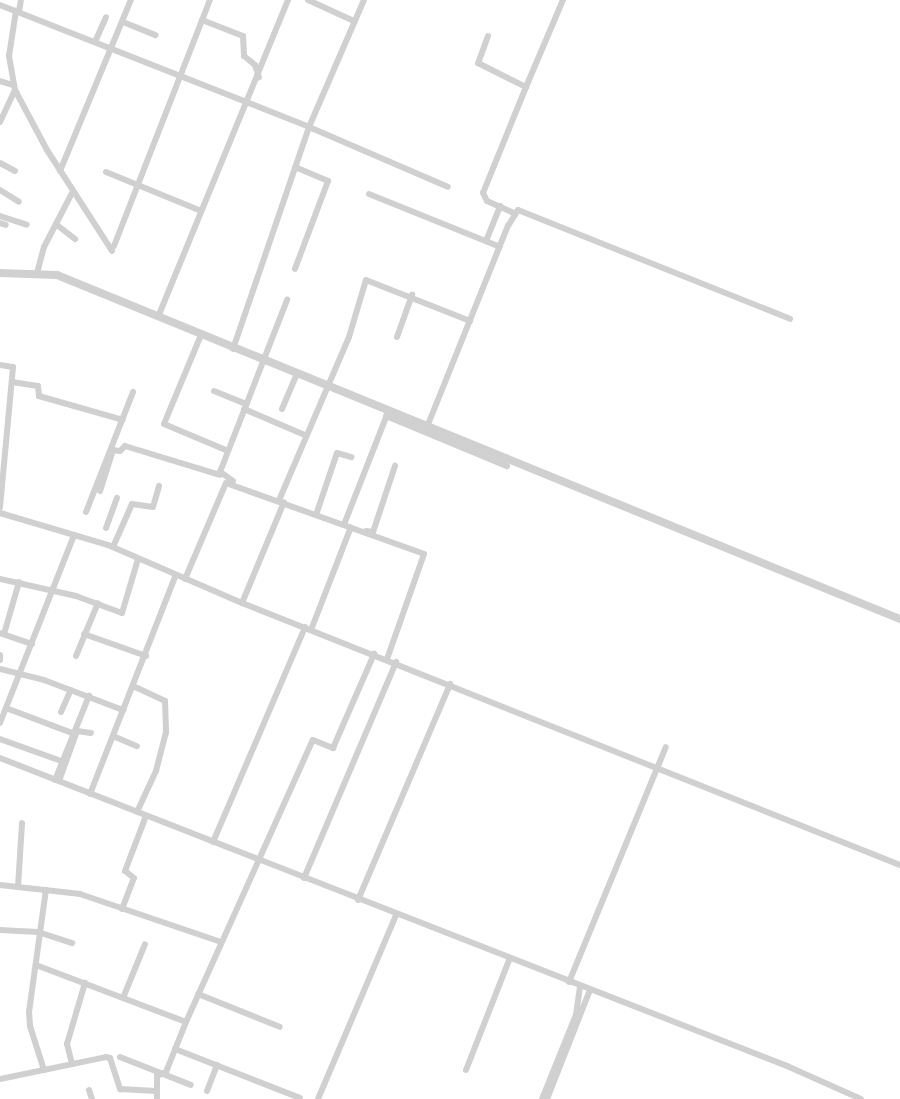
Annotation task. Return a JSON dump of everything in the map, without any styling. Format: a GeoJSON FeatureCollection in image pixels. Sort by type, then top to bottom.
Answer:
{"type":"FeatureCollection","features":[{"type":"Feature","properties":{"kind":"street"},"geometry":{"type":"LineString","coordinates":[[21,0],[9,56],[14,87],[60,171],[113,248],[210,0]]}},
{"type":"Feature","properties":{"kind":"street"},"geometry":{"type":"LineString","coordinates":[[60,171],[131,0]]}},
{"type":"Feature","properties":{"kind":"street"},"geometry":{"type":"LineString","coordinates":[[158,318],[259,77],[288,0]]}},
{"type":"Feature","properties":{"kind":"street"},"geometry":{"type":"LineString","coordinates":[[308,0],[354,21]]}},
{"type":"Feature","properties":{"kind":"street"},"geometry":{"type":"LineString","coordinates":[[233,349],[309,127],[364,0]]}},
{"type":"Feature","properties":{"kind":"street"},"geometry":{"type":"LineString","coordinates":[[563,0],[483,190],[484,199],[514,213],[524,211],[541,216],[790,319]]}},
{"type":"Feature","properties":{"kind":"street"},"geometry":{"type":"LineString","coordinates":[[0,5],[309,127],[447,187]]}},
{"type":"Feature","properties":{"kind":"street"},"geometry":{"type":"LineString","coordinates":[[95,42],[106,17]]}},
{"type":"Feature","properties":{"kind":"street"},"geometry":{"type":"LineString","coordinates":[[202,20],[243,36],[244,56],[255,65],[259,77]]}},
{"type":"Feature","properties":{"kind":"street"},"geometry":{"type":"LineString","coordinates":[[123,22],[156,35]]}},
{"type":"Feature","properties":{"kind":"street"},"geometry":{"type":"LineString","coordinates":[[488,36],[478,63],[526,87]]}},
{"type":"Feature","properties":{"kind":"street"},"geometry":{"type":"LineString","coordinates":[[0,81],[14,87]]}},
{"type":"Feature","properties":{"kind":"street"},"geometry":{"type":"LineString","coordinates":[[0,122],[14,87]]}},
{"type":"Feature","properties":{"kind":"street"},"geometry":{"type":"LineString","coordinates":[[0,163],[15,171]]}},
{"type":"Feature","properties":{"kind":"street"},"geometry":{"type":"LineString","coordinates":[[295,167],[328,181],[295,269]]}},
{"type":"Feature","properties":{"kind":"street"},"geometry":{"type":"LineString","coordinates":[[106,172],[201,211]]}},
{"type":"Feature","properties":{"kind":"street"},"geometry":{"type":"LineString","coordinates":[[0,190],[20,202]]}},
{"type":"Feature","properties":{"kind":"street"},"geometry":{"type":"LineString","coordinates":[[37,273],[44,247],[74,191]]}},
{"type":"Feature","properties":{"kind":"street"},"geometry":{"type":"LineString","coordinates":[[369,194],[500,247]]}},
{"type":"Feature","properties":{"kind":"street"},"geometry":{"type":"LineString","coordinates":[[486,241],[500,206]]}},
{"type":"Feature","properties":{"kind":"street"},"geometry":{"type":"LineString","coordinates":[[427,427],[514,213]]}},
{"type":"Feature","properties":{"kind":"street"},"geometry":{"type":"LineString","coordinates":[[0,216],[27,225]]}},
{"type":"Feature","properties":{"kind":"street"},"geometry":{"type":"LineString","coordinates":[[57,225],[75,239]]}},
{"type":"Feature","properties":{"kind":"street"},"geometry":{"type":"LineString","coordinates":[[0,273],[57,275],[326,386],[507,465]]}},
{"type":"Feature","properties":{"kind":"street"},"geometry":{"type":"LineString","coordinates":[[242,603],[305,435],[350,333],[366,280],[412,295],[470,321]]}},
{"type":"Feature","properties":{"kind":"street"},"geometry":{"type":"LineString","coordinates":[[397,337],[412,295]]}},
{"type":"Feature","properties":{"kind":"street"},"geometry":{"type":"LineString","coordinates":[[220,476],[287,300]]}},
{"type":"Feature","properties":{"kind":"street"},"geometry":{"type":"LineString","coordinates":[[201,335],[164,424],[228,451]]}},
{"type":"Feature","properties":{"kind":"street"},"geometry":{"type":"LineString","coordinates":[[0,364],[13,367],[0,503]]}},
{"type":"Feature","properties":{"kind":"street"},"geometry":{"type":"LineString","coordinates":[[282,409],[297,374]]}},
{"type":"Feature","properties":{"kind":"street"},"geometry":{"type":"LineString","coordinates":[[12,381],[38,386],[39,396],[123,420]]}},
{"type":"Feature","properties":{"kind":"street"},"geometry":{"type":"LineString","coordinates":[[214,391],[305,435]]}},
{"type":"Feature","properties":{"kind":"street"},"geometry":{"type":"LineString","coordinates":[[100,491],[134,392]]}},
{"type":"Feature","properties":{"kind":"street"},"geometry":{"type":"LineString","coordinates":[[387,414],[427,427],[900,619]]}},
{"type":"Feature","properties":{"kind":"street"},"geometry":{"type":"LineString","coordinates":[[345,522],[387,414]]}},
{"type":"Feature","properties":{"kind":"street"},"geometry":{"type":"LineString","coordinates":[[86,512],[113,450],[125,446],[220,476],[425,556],[387,658]]}},
{"type":"Feature","properties":{"kind":"street"},"geometry":{"type":"LineString","coordinates":[[317,512],[337,453],[351,457]]}},
{"type":"Feature","properties":{"kind":"street"},"geometry":{"type":"LineString","coordinates":[[185,579],[226,483],[282,500],[372,533],[395,466]]}},
{"type":"Feature","properties":{"kind":"street"},"geometry":{"type":"LineString","coordinates":[[113,547],[132,504],[153,507],[159,486]]}},
{"type":"Feature","properties":{"kind":"street"},"geometry":{"type":"LineString","coordinates":[[106,528],[117,498]]}},
{"type":"Feature","properties":{"kind":"street"},"geometry":{"type":"LineString","coordinates":[[0,513],[113,547],[242,603],[387,658],[900,865]]}},
{"type":"Feature","properties":{"kind":"street"},"geometry":{"type":"LineString","coordinates":[[213,842],[351,527]]}},
{"type":"Feature","properties":{"kind":"street"},"geometry":{"type":"LineString","coordinates":[[0,723],[74,535]]}},
{"type":"Feature","properties":{"kind":"street"},"geometry":{"type":"LineString","coordinates":[[0,579],[98,603],[122,613],[138,559]]}},
{"type":"Feature","properties":{"kind":"street"},"geometry":{"type":"LineString","coordinates":[[90,794],[176,575]]}},
{"type":"Feature","properties":{"kind":"street"},"geometry":{"type":"LineString","coordinates":[[19,582],[2,633],[32,644]]}},
{"type":"Feature","properties":{"kind":"street"},"geometry":{"type":"LineString","coordinates":[[76,656],[98,603]]}},
{"type":"Feature","properties":{"kind":"street"},"geometry":{"type":"LineString","coordinates":[[84,634],[146,656]]}},
{"type":"Feature","properties":{"kind":"street"},"geometry":{"type":"LineString","coordinates":[[164,1075],[257,859],[313,740],[333,748],[374,654]]}},
{"type":"Feature","properties":{"kind":"street"},"geometry":{"type":"LineString","coordinates":[[0,655],[0,660]]}},
{"type":"Feature","properties":{"kind":"street"},"geometry":{"type":"LineString","coordinates":[[304,878],[396,662]]}},
{"type":"Feature","properties":{"kind":"street"},"geometry":{"type":"LineString","coordinates":[[0,669],[71,690],[123,710]]}},
{"type":"Feature","properties":{"kind":"street"},"geometry":{"type":"LineString","coordinates":[[358,900],[450,684]]}},
{"type":"Feature","properties":{"kind":"street"},"geometry":{"type":"LineString","coordinates":[[134,686],[165,701],[166,732],[156,771],[137,812]]}},
{"type":"Feature","properties":{"kind":"street"},"geometry":{"type":"LineString","coordinates":[[61,712],[71,690]]}},
{"type":"Feature","properties":{"kind":"street"},"geometry":{"type":"LineString","coordinates":[[56,781],[72,732],[89,696]]}},
{"type":"Feature","properties":{"kind":"street"},"geometry":{"type":"LineString","coordinates":[[6,708],[72,732]]}},
{"type":"Feature","properties":{"kind":"street"},"geometry":{"type":"LineString","coordinates":[[56,781],[77,730],[91,733]]}},
{"type":"Feature","properties":{"kind":"street"},"geometry":{"type":"LineString","coordinates":[[113,736],[137,746]]}},
{"type":"Feature","properties":{"kind":"street"},"geometry":{"type":"LineString","coordinates":[[0,739],[61,761]]}},
{"type":"Feature","properties":{"kind":"street"},"geometry":{"type":"LineString","coordinates":[[569,982],[666,747]]}},
{"type":"Feature","properties":{"kind":"street"},"geometry":{"type":"LineString","coordinates":[[0,758],[510,960],[787,1066],[861,1099]]}},
{"type":"Feature","properties":{"kind":"street"},"geometry":{"type":"LineString","coordinates":[[122,909],[134,878],[125,871],[146,816]]}},
{"type":"Feature","properties":{"kind":"street"},"geometry":{"type":"LineString","coordinates":[[18,888],[22,823]]}},
{"type":"Feature","properties":{"kind":"street"},"geometry":{"type":"LineString","coordinates":[[0,885],[80,894],[221,942]]}},
{"type":"Feature","properties":{"kind":"street"},"geometry":{"type":"LineString","coordinates":[[44,1070],[30,1026],[38,932],[46,890]]}},
{"type":"Feature","properties":{"kind":"street"},"geometry":{"type":"LineString","coordinates":[[318,1099],[396,915]]}},
{"type":"Feature","properties":{"kind":"street"},"geometry":{"type":"LineString","coordinates":[[0,930],[38,932],[72,943]]}},
{"type":"Feature","properties":{"kind":"street"},"geometry":{"type":"LineString","coordinates":[[123,998],[145,944]]}},
{"type":"Feature","properties":{"kind":"street"},"geometry":{"type":"LineString","coordinates":[[466,1070],[510,960]]}},
{"type":"Feature","properties":{"kind":"street"},"geometry":{"type":"LineString","coordinates":[[36,965],[186,1023]]}},
{"type":"Feature","properties":{"kind":"street"},"geometry":{"type":"LineString","coordinates":[[72,1064],[67,1044],[85,983]]}},
{"type":"Feature","properties":{"kind":"street"},"geometry":{"type":"LineString","coordinates":[[542,1099],[576,1015],[580,986]]}},
{"type":"Feature","properties":{"kind":"street"},"geometry":{"type":"LineString","coordinates":[[547,1099],[590,990]]}},
{"type":"Feature","properties":{"kind":"street"},"geometry":{"type":"LineString","coordinates":[[198,994],[280,1027]]}},
{"type":"Feature","properties":{"kind":"street"},"geometry":{"type":"LineString","coordinates":[[176,1049],[300,1098]]}},
{"type":"Feature","properties":{"kind":"street"},"geometry":{"type":"LineString","coordinates":[[0,1079],[106,1057],[110,1058],[120,1089],[156,1095],[157,1076],[164,1075]]}},
{"type":"Feature","properties":{"kind":"street"},"geometry":{"type":"LineString","coordinates":[[120,1057],[191,1085]]}},
{"type":"Feature","properties":{"kind":"street"},"geometry":{"type":"LineString","coordinates":[[207,1091],[217,1065]]}},
{"type":"Feature","properties":{"kind":"street"},"geometry":{"type":"LineString","coordinates":[[88,1090],[92,1099]]}}]}
